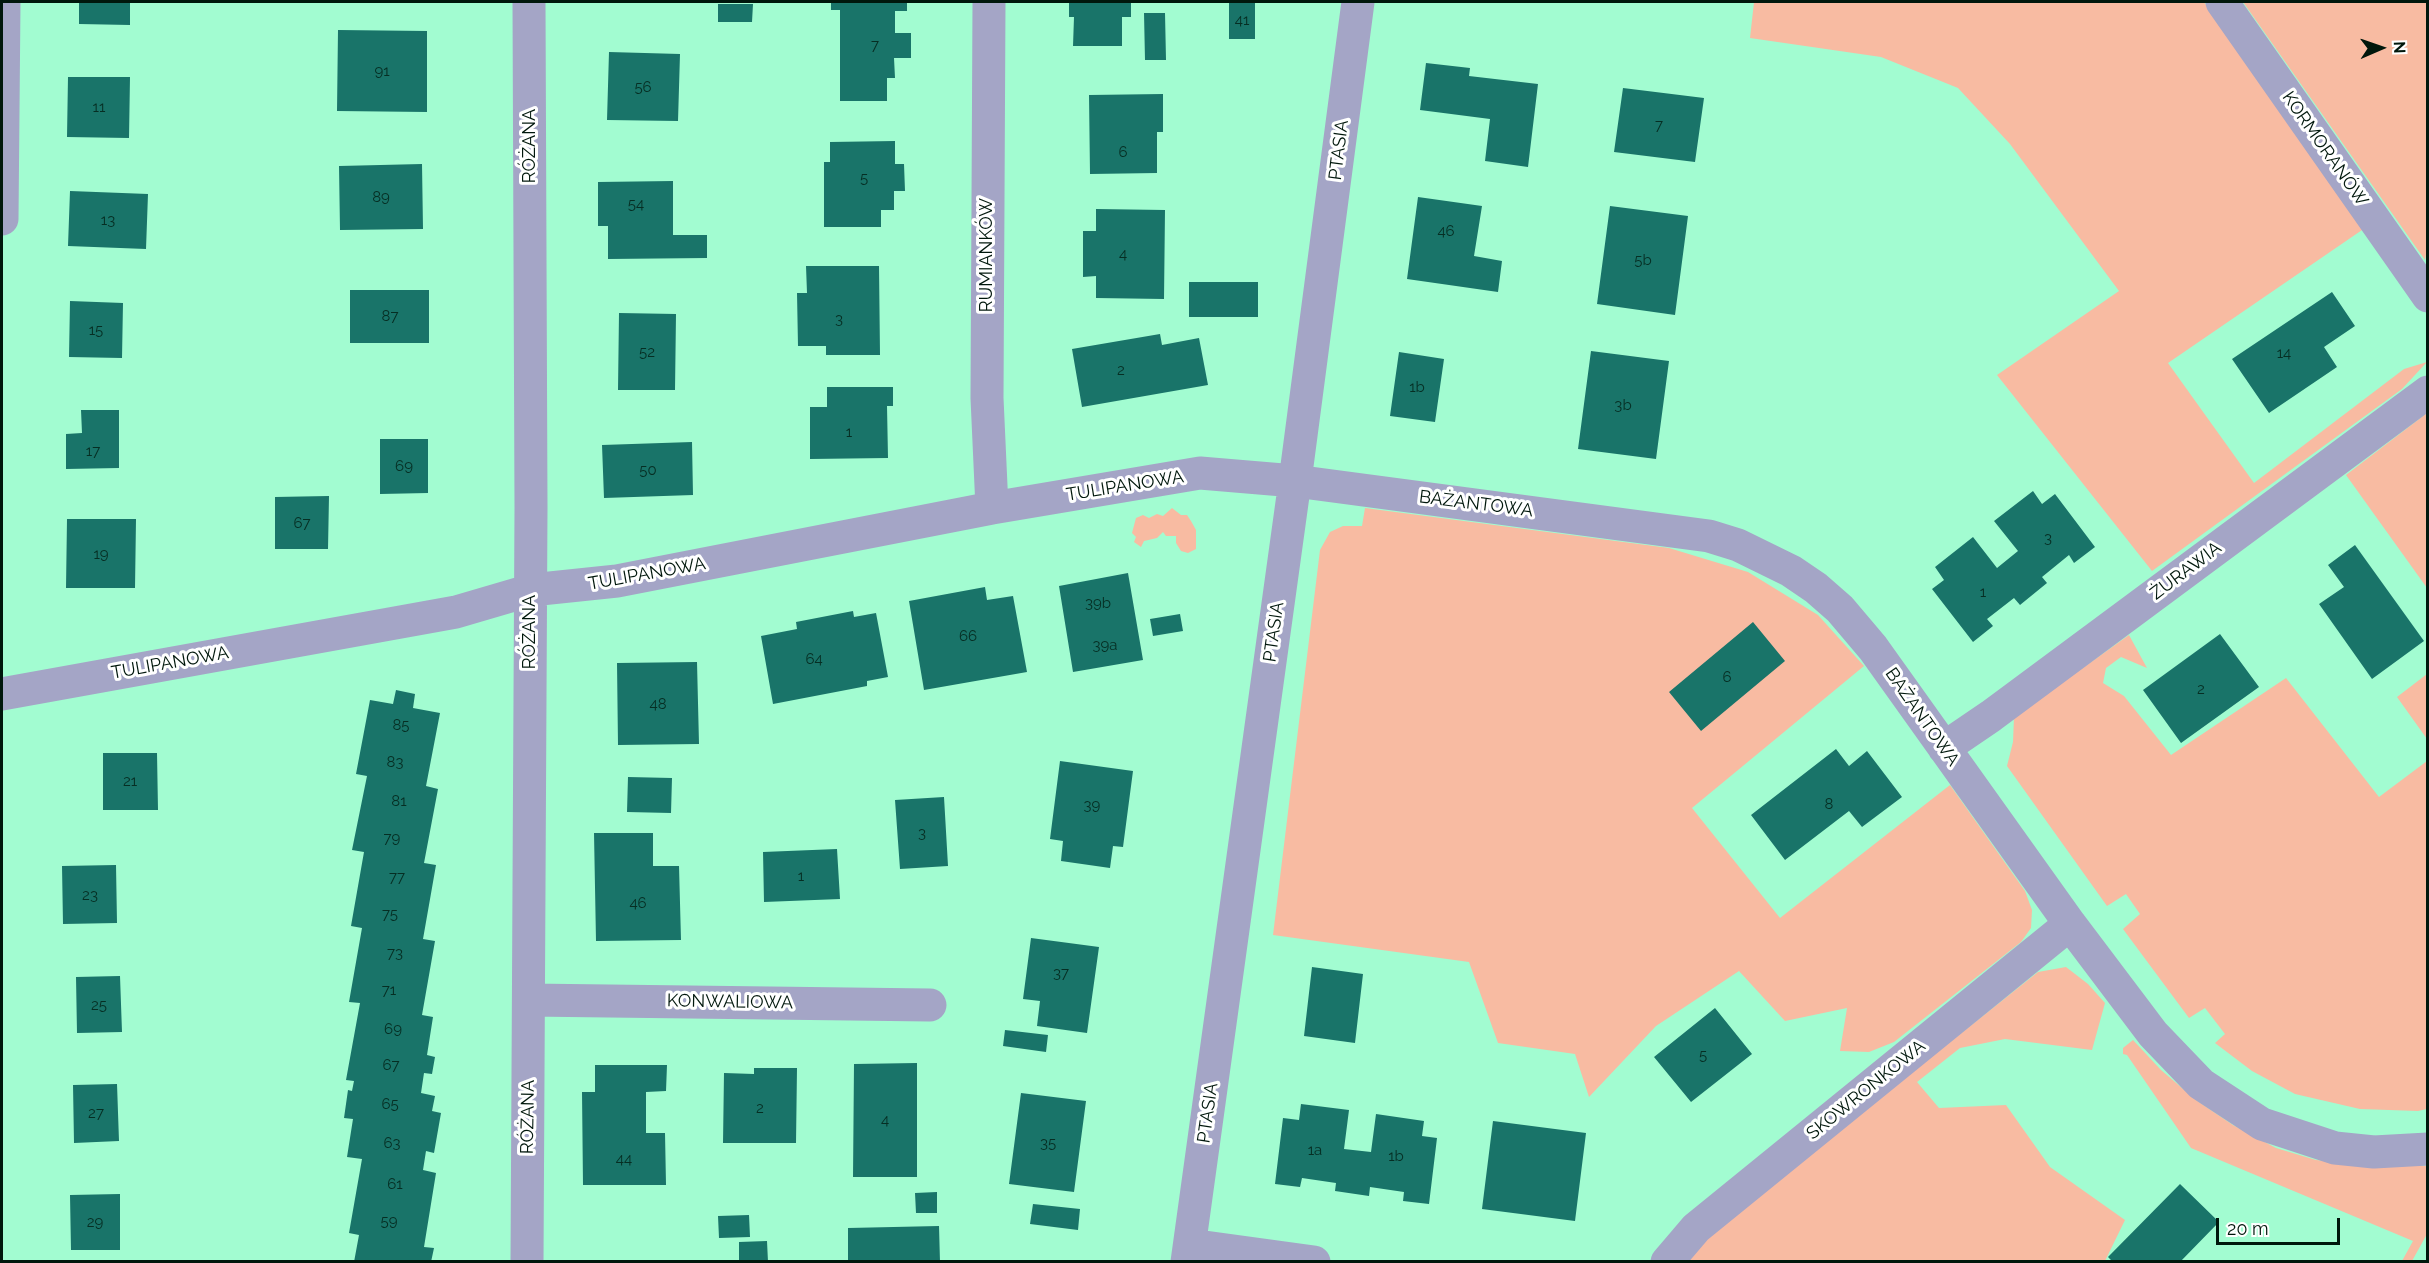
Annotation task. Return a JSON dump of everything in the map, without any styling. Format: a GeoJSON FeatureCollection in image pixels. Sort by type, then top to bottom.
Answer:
{"type":"FeatureCollection","features":[{"type":"Feature","properties":{"kind":"street"},"geometry":{"type":"LineString","coordinates":[[2,219],[4,2]]}},
{"type":"Feature","properties":{"kind":"street","name":"RÓŻANA"},"geometry":{"type":"LineString","coordinates":[[527,1262],[531,590],[529,2]]}},
{"type":"Feature","properties":{"kind":"street","name":"RUMIANKÓW"},"geometry":{"type":"LineString","coordinates":[[989,2],[987,398],[992,508]]}},
{"type":"Feature","properties":{"kind":"street","name":"PTASIA"},"geometry":{"type":"LineString","coordinates":[[1188,1253],[1295,481],[1358,2]]}},
{"type":"Feature","properties":{"kind":"street","name":"KORMORANÓW"},"geometry":{"type":"LineString","coordinates":[[2222,2],[2427,296]]}},
{"type":"Feature","properties":{"kind":"street","name":"ŻURAWIA"},"geometry":{"type":"LineString","coordinates":[[1944,748],[2001,709],[2427,392]]}},
{"type":"Feature","properties":{"kind":"street","name":"TULIPANOWA"},"geometry":{"type":"LineString","coordinates":[[2,694],[456,612],[531,590],[617,581],[992,508],[1200,474],[1295,481]]}},
{"type":"Feature","properties":{"kind":"street","name":"BAŻANTOWA"},"geometry":{"type":"LineString","coordinates":[[1295,481],[1709,536],[1738,545],[1791,571],[1816,588],[1840,609],[1873,648],[2070,924],[2153,1034],[2201,1084],[2262,1124],[2335,1148],[2374,1152],[2427,1149]]}},
{"type":"Feature","properties":{"kind":"street","name":"SKOWRONKOWA"},"geometry":{"type":"LineString","coordinates":[[1667,1262],[1696,1228],[2070,924]]}},
{"type":"Feature","properties":{"kind":"street","name":"KONWALIOWA"},"geometry":{"type":"LineString","coordinates":[[530,1000],[930,1005]]}},
{"type":"Feature","properties":{"kind":"street"},"geometry":{"type":"LineString","coordinates":[[1188,1253],[1314,1262]]}},
{"type":"Feature","properties":{"kind":"shaded area"},"geometry":{"type":"Polygon","coordinates":[[[1754,2],[2204,2],[2365,228],[2168,363],[2254,483],[2404,369],[2427,362],[2402,389],[2152,571],[1997,375],[2119,291],[2010,144],[1958,88],[1881,57],[1750,38],[1754,2]]]}},
{"type":"Feature","properties":{"kind":"shaded area"},"geometry":{"type":"Polygon","coordinates":[[[2243,2],[2427,2],[2428,243],[2425,260],[2243,2]]]}},
{"type":"Feature","properties":{"kind":"shaded area"},"geometry":{"type":"Polygon","coordinates":[[[2427,413],[2427,588],[2346,475],[2427,413]]]}},
{"type":"Feature","properties":{"kind":"shaded area"},"geometry":{"type":"Polygon","coordinates":[[[1172,508],[1181,515],[1187,515],[1191,521],[1196,530],[1196,549],[1188,553],[1181,551],[1176,543],[1176,536],[1166,536],[1163,532],[1157,538],[1144,541],[1141,547],[1134,542],[1136,537],[1132,533],[1136,518],[1143,515],[1149,518],[1157,514],[1163,516],[1172,508]]]}},
{"type":"Feature","properties":{"kind":"shaded area"},"geometry":{"type":"Polygon","coordinates":[[[1365,508],[1669,548],[1748,572],[1818,615],[1864,666],[1692,808],[1780,918],[1950,785],[2025,891],[2032,910],[2031,928],[2021,942],[1894,1042],[1869,1052],[1840,1051],[1847,1008],[1785,1021],[1739,971],[1656,1026],[1589,1097],[1575,1054],[1498,1043],[1469,962],[1273,935],[1320,550],[1330,532],[1343,526],[1362,526],[1365,508]]]}},
{"type":"Feature","properties":{"kind":"shaded area"},"geometry":{"type":"Polygon","coordinates":[[[2129,635],[2147,668],[2121,657],[2106,668],[2103,683],[2124,696],[2171,755],[2286,678],[2379,797],[2427,761],[2427,1109],[2418,1111],[2360,1109],[2295,1094],[2252,1071],[2215,1043],[2225,1034],[2205,1008],[2189,1018],[2123,929],[2140,914],[2126,894],[2107,906],[2007,766],[2013,742],[2014,717],[2129,635]]]}},
{"type":"Feature","properties":{"kind":"shaded area"},"geometry":{"type":"Polygon","coordinates":[[[2427,674],[2427,739],[2397,697],[2427,674]]]}},
{"type":"Feature","properties":{"kind":"shaded area"},"geometry":{"type":"Polygon","coordinates":[[[2066,967],[2088,984],[2105,1003],[2092,1050],[2005,1039],[1960,1048],[1917,1082],[1939,1108],[2006,1105],[2050,1167],[2125,1220],[2105,1261],[1685,1262],[1699,1242],[2038,972],[2066,967]]]}},
{"type":"Feature","properties":{"kind":"shaded area"},"geometry":{"type":"Polygon","coordinates":[[[2133,1040],[2161,1070],[2196,1100],[2233,1125],[2276,1148],[2316,1160],[2364,1165],[2427,1166],[2427,1234],[2412,1261],[2402,1261],[2413,1241],[2191,1148],[2127,1055],[2123,1054],[2123,1048],[2133,1040]]]}},
{"type":"Feature","properties":{"kind":"building"},"geometry":{"type":"Polygon","coordinates":[[[79,2],[130,2],[130,25],[79,24],[79,2]]]}},
{"type":"Feature","properties":{"kind":"building"},"geometry":{"type":"Polygon","coordinates":[[[831,2],[907,2],[907,11],[895,11],[895,33],[911,33],[911,58],[894,58],[895,78],[887,78],[887,101],[840,101],[840,10],[831,10],[831,2]]]}},
{"type":"Feature","properties":{"kind":"building"},"geometry":{"type":"Polygon","coordinates":[[[1069,2],[1131,2],[1131,17],[1122,17],[1122,46],[1073,46],[1074,17],[1069,17],[1069,2]]]}},
{"type":"Feature","properties":{"kind":"building"},"geometry":{"type":"Polygon","coordinates":[[[1229,2],[1255,2],[1255,39],[1229,39],[1229,2]]]}},
{"type":"Feature","properties":{"kind":"building"},"geometry":{"type":"Polygon","coordinates":[[[718,4],[753,4],[752,22],[718,22],[718,4]]]}},
{"type":"Feature","properties":{"kind":"building"},"geometry":{"type":"Polygon","coordinates":[[[1144,13],[1165,13],[1166,60],[1145,60],[1144,13]]]}},
{"type":"Feature","properties":{"kind":"building"},"geometry":{"type":"Polygon","coordinates":[[[338,30],[427,31],[427,112],[337,111],[338,30]]]}},
{"type":"Feature","properties":{"kind":"building"},"geometry":{"type":"Polygon","coordinates":[[[609,52],[680,54],[678,121],[607,120],[609,52]]]}},
{"type":"Feature","properties":{"kind":"building"},"geometry":{"type":"Polygon","coordinates":[[[1426,63],[1470,68],[1469,76],[1538,84],[1528,167],[1485,161],[1490,119],[1420,110],[1426,63]]]}},
{"type":"Feature","properties":{"kind":"building"},"geometry":{"type":"Polygon","coordinates":[[[68,77],[130,77],[129,138],[67,137],[68,77]]]}},
{"type":"Feature","properties":{"kind":"building"},"geometry":{"type":"Polygon","coordinates":[[[1623,88],[1704,98],[1695,162],[1614,152],[1623,88]]]}},
{"type":"Feature","properties":{"kind":"building"},"geometry":{"type":"Polygon","coordinates":[[[1163,94],[1163,132],[1157,132],[1157,173],[1090,174],[1089,95],[1163,94]]]}},
{"type":"Feature","properties":{"kind":"building"},"geometry":{"type":"Polygon","coordinates":[[[895,141],[895,164],[904,164],[905,191],[894,191],[894,210],[881,210],[881,227],[824,227],[824,162],[830,162],[830,142],[895,141]]]}},
{"type":"Feature","properties":{"kind":"building"},"geometry":{"type":"Polygon","coordinates":[[[422,164],[423,229],[340,230],[339,166],[422,164]]]}},
{"type":"Feature","properties":{"kind":"building"},"geometry":{"type":"Polygon","coordinates":[[[673,181],[673,235],[707,235],[707,258],[608,259],[608,226],[598,226],[598,182],[673,181]]]}},
{"type":"Feature","properties":{"kind":"building"},"geometry":{"type":"Polygon","coordinates":[[[70,191],[148,194],[146,249],[68,246],[70,191]]]}},
{"type":"Feature","properties":{"kind":"building"},"geometry":{"type":"Polygon","coordinates":[[[1418,197],[1482,206],[1474,256],[1502,261],[1498,292],[1407,279],[1418,197]]]}},
{"type":"Feature","properties":{"kind":"building"},"geometry":{"type":"Polygon","coordinates":[[[1610,206],[1688,216],[1675,315],[1597,304],[1610,206]]]}},
{"type":"Feature","properties":{"kind":"building"},"geometry":{"type":"Polygon","coordinates":[[[1096,209],[1165,210],[1164,299],[1096,298],[1096,276],[1083,277],[1083,231],[1096,231],[1096,209]]]}},
{"type":"Feature","properties":{"kind":"building"},"geometry":{"type":"Polygon","coordinates":[[[806,266],[879,266],[880,355],[826,355],[826,346],[798,346],[797,293],[807,293],[806,266]]]}},
{"type":"Feature","properties":{"kind":"building"},"geometry":{"type":"Polygon","coordinates":[[[1189,282],[1258,282],[1258,317],[1189,317],[1189,282]]]}},
{"type":"Feature","properties":{"kind":"building"},"geometry":{"type":"Polygon","coordinates":[[[350,290],[429,290],[429,343],[350,343],[350,290]]]}},
{"type":"Feature","properties":{"kind":"building"},"geometry":{"type":"Polygon","coordinates":[[[2332,292],[2355,326],[2324,347],[2337,367],[2269,413],[2232,359],[2332,292]]]}},
{"type":"Feature","properties":{"kind":"building"},"geometry":{"type":"Polygon","coordinates":[[[70,301],[123,303],[122,358],[69,357],[70,301]]]}},
{"type":"Feature","properties":{"kind":"building"},"geometry":{"type":"Polygon","coordinates":[[[619,313],[676,314],[675,390],[618,390],[619,313]]]}},
{"type":"Feature","properties":{"kind":"building"},"geometry":{"type":"Polygon","coordinates":[[[1160,334],[1162,345],[1199,338],[1208,385],[1082,407],[1072,349],[1160,334]]]}},
{"type":"Feature","properties":{"kind":"building"},"geometry":{"type":"Polygon","coordinates":[[[1591,351],[1669,361],[1656,459],[1578,449],[1591,351]]]}},
{"type":"Feature","properties":{"kind":"building"},"geometry":{"type":"Polygon","coordinates":[[[1399,352],[1444,359],[1435,422],[1390,416],[1399,352]]]}},
{"type":"Feature","properties":{"kind":"building"},"geometry":{"type":"Polygon","coordinates":[[[827,387],[893,387],[893,406],[887,406],[888,458],[810,459],[810,407],[827,407],[827,387]]]}},
{"type":"Feature","properties":{"kind":"building"},"geometry":{"type":"Polygon","coordinates":[[[81,410],[119,410],[119,468],[66,469],[66,434],[82,433],[81,410]]]}},
{"type":"Feature","properties":{"kind":"building"},"geometry":{"type":"Polygon","coordinates":[[[380,439],[428,439],[428,493],[380,494],[380,439]]]}},
{"type":"Feature","properties":{"kind":"building"},"geometry":{"type":"Polygon","coordinates":[[[692,442],[693,495],[604,498],[602,445],[692,442]]]}},
{"type":"Feature","properties":{"kind":"building"},"geometry":{"type":"Polygon","coordinates":[[[2033,491],[2042,504],[2055,494],[2095,547],[2074,563],[2069,555],[2042,577],[2047,583],[2020,605],[2014,598],[1987,619],[1993,626],[1973,642],[1932,589],[1944,580],[1935,567],[1973,537],[1997,568],[2018,551],[1994,521],[2033,491]]]}},
{"type":"Feature","properties":{"kind":"building"},"geometry":{"type":"Polygon","coordinates":[[[329,496],[328,549],[275,549],[275,497],[329,496]]]}},
{"type":"Feature","properties":{"kind":"building"},"geometry":{"type":"Polygon","coordinates":[[[67,519],[136,519],[135,588],[66,588],[67,519]]]}},
{"type":"Feature","properties":{"kind":"building"},"geometry":{"type":"Polygon","coordinates":[[[2355,545],[2424,641],[2372,679],[2319,604],[2344,587],[2328,565],[2355,545]]]}},
{"type":"Feature","properties":{"kind":"building"},"geometry":{"type":"Polygon","coordinates":[[[1128,573],[1143,660],[1073,672],[1059,586],[1128,573]]]}},
{"type":"Feature","properties":{"kind":"building"},"geometry":{"type":"Polygon","coordinates":[[[985,587],[987,600],[1013,596],[1027,672],[924,690],[909,601],[985,587]]]}},
{"type":"Feature","properties":{"kind":"building"},"geometry":{"type":"Polygon","coordinates":[[[853,611],[854,617],[876,613],[888,677],[867,681],[867,686],[773,704],[761,636],[797,629],[796,622],[853,611]]]}},
{"type":"Feature","properties":{"kind":"building"},"geometry":{"type":"Polygon","coordinates":[[[1180,614],[1183,631],[1153,636],[1150,619],[1180,614]]]}},
{"type":"Feature","properties":{"kind":"building"},"geometry":{"type":"Polygon","coordinates":[[[1753,622],[1785,661],[1701,731],[1669,692],[1753,622]]]}},
{"type":"Feature","properties":{"kind":"building"},"geometry":{"type":"Polygon","coordinates":[[[2220,634],[2259,687],[2181,743],[2143,690],[2220,634]]]}},
{"type":"Feature","properties":{"kind":"building"},"geometry":{"type":"Polygon","coordinates":[[[697,662],[699,744],[618,745],[617,663],[697,662]]]}},
{"type":"Feature","properties":{"kind":"building"},"geometry":{"type":"Polygon","coordinates":[[[396,690],[415,694],[413,708],[440,713],[426,786],[438,789],[424,863],[436,865],[423,939],[435,941],[422,1015],[433,1017],[427,1055],[435,1057],[432,1074],[424,1073],[421,1093],[435,1096],[432,1111],[441,1113],[434,1153],[426,1151],[423,1170],[436,1173],[424,1247],[434,1248],[431,1262],[354,1262],[359,1235],[349,1233],[362,1159],[347,1157],[353,1119],[344,1118],[348,1090],[352,1091],[354,1081],[346,1080],[360,1003],[349,1002],[362,928],[351,926],[364,852],[352,850],[367,776],[356,774],[370,700],[393,704],[396,690]]]}},
{"type":"Feature","properties":{"kind":"building"},"geometry":{"type":"Polygon","coordinates":[[[1836,749],[1849,766],[1867,751],[1902,797],[1862,827],[1849,811],[1785,860],[1751,815],[1836,749]]]}},
{"type":"Feature","properties":{"kind":"building"},"geometry":{"type":"Polygon","coordinates":[[[103,753],[157,753],[158,810],[103,810],[103,753]]]}},
{"type":"Feature","properties":{"kind":"building"},"geometry":{"type":"Polygon","coordinates":[[[1060,761],[1133,771],[1123,847],[1113,846],[1110,868],[1061,861],[1063,841],[1050,839],[1060,761]]]}},
{"type":"Feature","properties":{"kind":"building"},"geometry":{"type":"Polygon","coordinates":[[[628,777],[672,778],[671,813],[627,812],[628,777]]]}},
{"type":"Feature","properties":{"kind":"building"},"geometry":{"type":"Polygon","coordinates":[[[944,797],[948,866],[900,869],[895,800],[944,797]]]}},
{"type":"Feature","properties":{"kind":"building"},"geometry":{"type":"Polygon","coordinates":[[[594,833],[653,833],[653,866],[679,866],[681,940],[596,941],[594,833]]]}},
{"type":"Feature","properties":{"kind":"building"},"geometry":{"type":"Polygon","coordinates":[[[837,849],[840,899],[764,902],[763,852],[837,849]]]}},
{"type":"Feature","properties":{"kind":"building"},"geometry":{"type":"Polygon","coordinates":[[[116,865],[117,923],[63,924],[62,866],[116,865]]]}},
{"type":"Feature","properties":{"kind":"building"},"geometry":{"type":"Polygon","coordinates":[[[1031,938],[1099,947],[1087,1033],[1037,1026],[1040,1001],[1023,999],[1031,938]]]}},
{"type":"Feature","properties":{"kind":"building"},"geometry":{"type":"Polygon","coordinates":[[[1312,967],[1363,974],[1355,1043],[1304,1036],[1312,967]]]}},
{"type":"Feature","properties":{"kind":"building"},"geometry":{"type":"Polygon","coordinates":[[[120,976],[122,1032],[77,1033],[76,977],[120,976]]]}},
{"type":"Feature","properties":{"kind":"building"},"geometry":{"type":"Polygon","coordinates":[[[1715,1008],[1752,1054],[1691,1102],[1654,1057],[1715,1008]]]}},
{"type":"Feature","properties":{"kind":"building"},"geometry":{"type":"Polygon","coordinates":[[[1005,1030],[1048,1035],[1046,1052],[1003,1046],[1005,1030]]]}},
{"type":"Feature","properties":{"kind":"building"},"geometry":{"type":"Polygon","coordinates":[[[917,1063],[917,1177],[853,1177],[854,1064],[917,1063]]]}},
{"type":"Feature","properties":{"kind":"building"},"geometry":{"type":"Polygon","coordinates":[[[595,1065],[667,1065],[666,1091],[646,1092],[646,1133],[665,1133],[666,1185],[583,1185],[582,1092],[595,1092],[595,1065]]]}},
{"type":"Feature","properties":{"kind":"building"},"geometry":{"type":"Polygon","coordinates":[[[754,1068],[797,1068],[796,1143],[723,1143],[724,1073],[754,1074],[754,1068]]]}},
{"type":"Feature","properties":{"kind":"building"},"geometry":{"type":"Polygon","coordinates":[[[117,1084],[119,1141],[74,1143],[73,1085],[117,1084]]]}},
{"type":"Feature","properties":{"kind":"building"},"geometry":{"type":"Polygon","coordinates":[[[1021,1093],[1086,1101],[1074,1192],[1009,1184],[1021,1093]]]}},
{"type":"Feature","properties":{"kind":"building"},"geometry":{"type":"Polygon","coordinates":[[[1301,1104],[1349,1110],[1344,1149],[1371,1152],[1376,1114],[1424,1121],[1422,1136],[1437,1138],[1429,1204],[1403,1201],[1404,1192],[1370,1187],[1369,1196],[1335,1191],[1336,1183],[1302,1178],[1300,1187],[1275,1184],[1283,1118],[1299,1120],[1301,1104]]]}},
{"type":"Feature","properties":{"kind":"building"},"geometry":{"type":"Polygon","coordinates":[[[1493,1121],[1586,1133],[1575,1221],[1482,1209],[1493,1121]]]}},
{"type":"Feature","properties":{"kind":"building"},"geometry":{"type":"Polygon","coordinates":[[[2180,1184],[2219,1222],[2180,1262],[2113,1262],[2108,1257],[2180,1184]]]}},
{"type":"Feature","properties":{"kind":"building"},"geometry":{"type":"Polygon","coordinates":[[[937,1192],[937,1213],[916,1213],[915,1193],[937,1192]]]}},
{"type":"Feature","properties":{"kind":"building"},"geometry":{"type":"Polygon","coordinates":[[[120,1194],[120,1250],[71,1250],[70,1195],[120,1194]]]}},
{"type":"Feature","properties":{"kind":"building"},"geometry":{"type":"Polygon","coordinates":[[[1033,1204],[1080,1209],[1078,1230],[1030,1224],[1033,1204]]]}},
{"type":"Feature","properties":{"kind":"building"},"geometry":{"type":"Polygon","coordinates":[[[749,1215],[750,1237],[719,1238],[718,1216],[749,1215]]]}},
{"type":"Feature","properties":{"kind":"building"},"geometry":{"type":"Polygon","coordinates":[[[939,1226],[940,1262],[848,1262],[848,1228],[939,1226]]]}},
{"type":"Feature","properties":{"kind":"building"},"geometry":{"type":"Polygon","coordinates":[[[767,1241],[768,1262],[739,1262],[739,1242],[767,1241]]]}}]}
